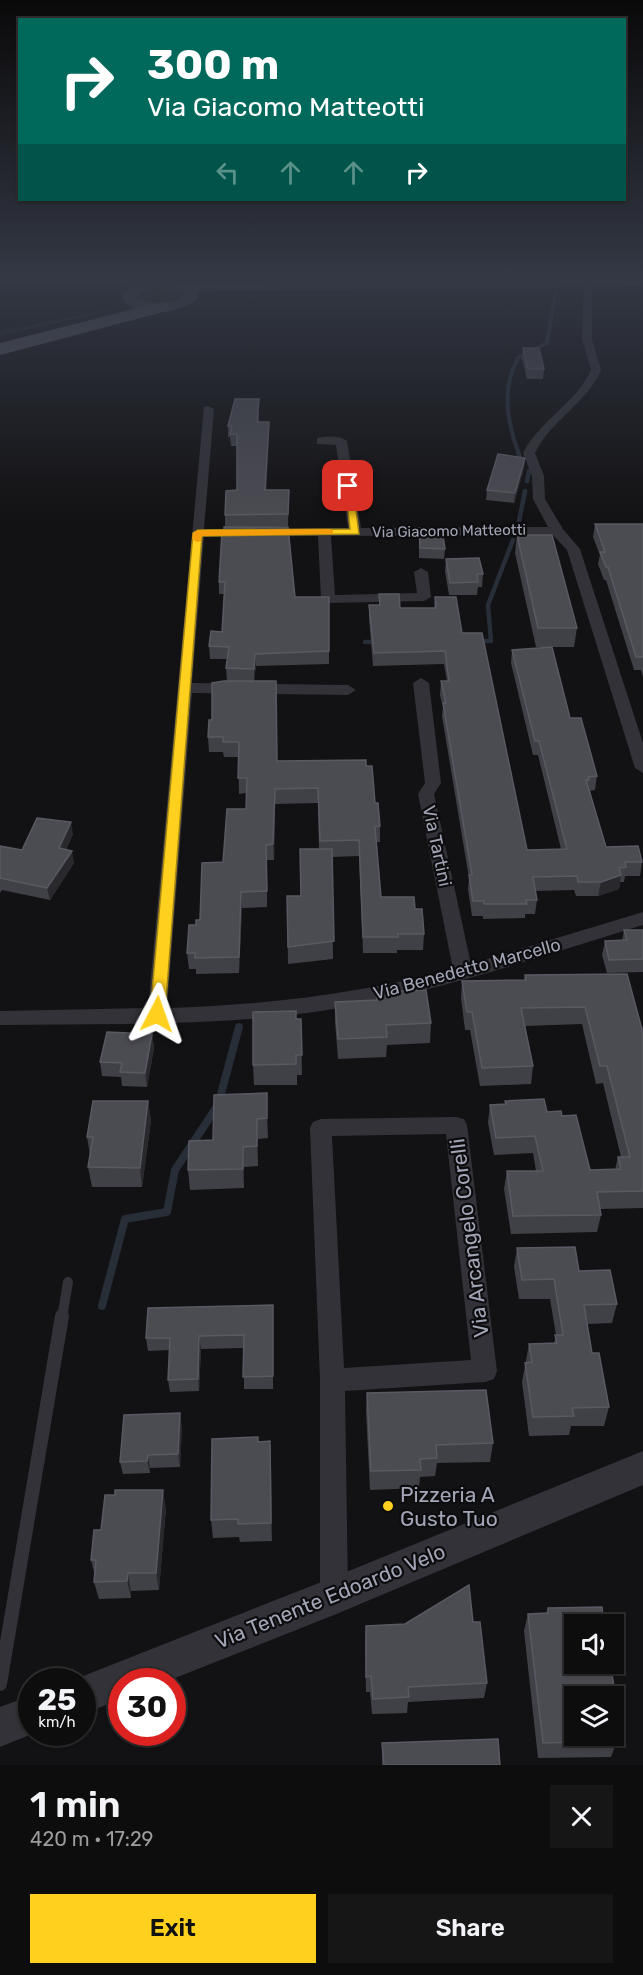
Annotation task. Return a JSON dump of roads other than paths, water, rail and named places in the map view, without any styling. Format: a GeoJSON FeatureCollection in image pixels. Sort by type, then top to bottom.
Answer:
{"type":"FeatureCollection","features":[{"type":"Feature","properties":{"kind":"street","name":"Via Giacomo Matteotti"},"geometry":{"type":"LineString","coordinates":[[591,357],[596,370],[593,381],[566,412],[533,443],[529,453],[538,476],[539,499],[557,531],[573,549],[643,768]]}},
{"type":"Feature","properties":{"kind":"street"},"geometry":{"type":"LineString","coordinates":[[157,1014],[208,409]]}},
{"type":"Feature","properties":{"kind":"street"},"geometry":{"type":"LineString","coordinates":[[321,441],[341,441],[355,531]]}},
{"type":"Feature","properties":{"kind":"street","name":"Via Giacomo Matteotti"},"geometry":{"type":"LineString","coordinates":[[198,533],[557,531]]}},
{"type":"Feature","properties":{"kind":"street"},"geometry":{"type":"LineString","coordinates":[[324,532],[328,599],[423,597],[420,572]]}},
{"type":"Feature","properties":{"kind":"street","name":"Via Tartini"},"geometry":{"type":"LineString","coordinates":[[421,683],[432,783],[426,794],[463,973]]}},
{"type":"Feature","properties":{"kind":"street"},"geometry":{"type":"LineString","coordinates":[[186,688],[348,690]]}},
{"type":"Feature","properties":{"kind":"street","name":"Via Benedetto Marcello"},"geometry":{"type":"LineString","coordinates":[[0,1018],[274,1009],[370,995],[463,973],[643,918]]}},
{"type":"Feature","properties":{"kind":"street","name":"Via Arcangelo Corelli"},"geometry":{"type":"LineString","coordinates":[[332,1380],[485,1371],[456,1125],[321,1128],[332,1380],[333,1596]]}},
{"type":"Feature","properties":{"kind":"street","name":"Via Tenente Edoardo Velo"},"geometry":{"type":"LineString","coordinates":[[96,1689],[333,1596],[643,1468]]}},
{"type":"Feature","properties":{"kind":"street"},"geometry":{"type":"LineString","coordinates":[[0,1727],[18,1720]]}},
{"type":"Feature","properties":{"kind":"lane"},"geometry":{"type":"LineString","coordinates":[[0,1684],[68,1282]]}},
{"type":"Feature","properties":{"kind":"waterway"},"geometry":{"type":"LineString","coordinates":[[519,357],[509,381],[508,393],[511,430],[519,454]]}},
{"type":"Feature","properties":{"kind":"waterway"},"geometry":{"type":"LineString","coordinates":[[518,453],[522,462]]}},
{"type":"Feature","properties":{"kind":"waterway"},"geometry":{"type":"LineString","coordinates":[[527,481],[529,471]]}},
{"type":"Feature","properties":{"kind":"waterway"},"geometry":{"type":"LineString","coordinates":[[519,521],[525,491]]}},
{"type":"Feature","properties":{"kind":"waterway"},"geometry":{"type":"LineString","coordinates":[[478,641],[491,641],[488,605],[513,540]]}},
{"type":"Feature","properties":{"kind":"waterway"},"geometry":{"type":"LineString","coordinates":[[365,642],[377,642]]}},
{"type":"Feature","properties":{"kind":"waterway"},"geometry":{"type":"LineString","coordinates":[[102,1306],[125,1219],[167,1212],[175,1170],[218,1105],[239,1027]]}},
{"type":"Feature","properties":{"kind":"place","name":"Pizzeria A Gusto Tuo"},"geometry":{"type":"Point","coordinates":[388,1506]}}]}
